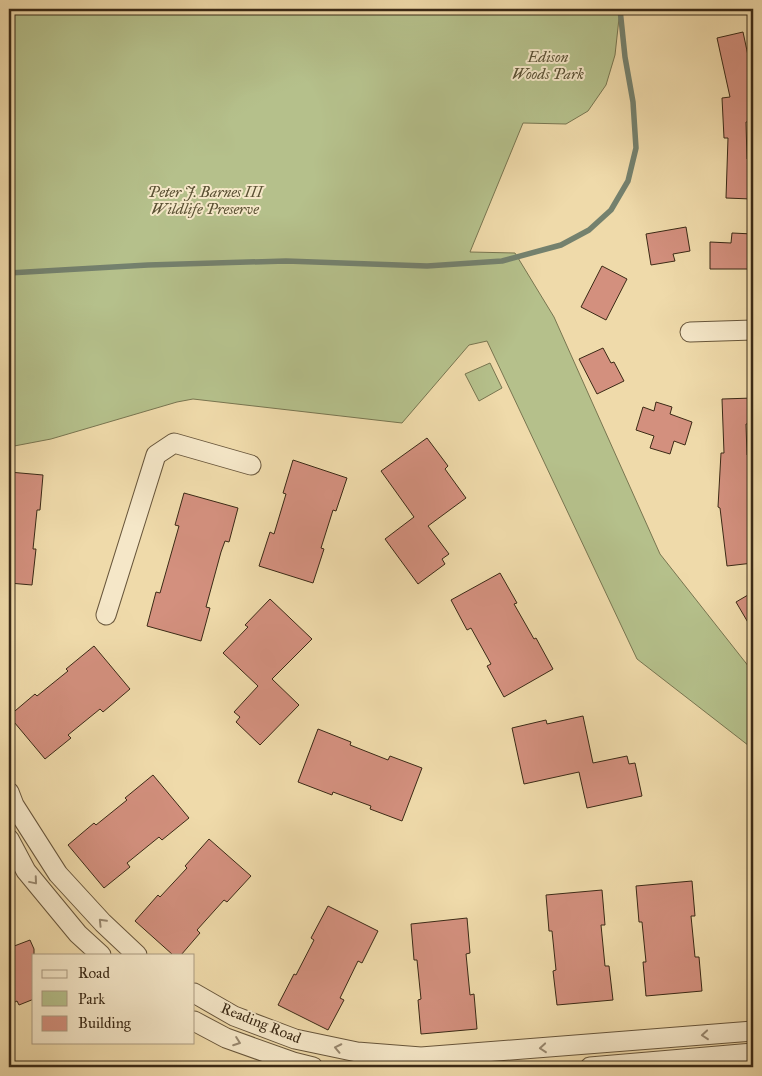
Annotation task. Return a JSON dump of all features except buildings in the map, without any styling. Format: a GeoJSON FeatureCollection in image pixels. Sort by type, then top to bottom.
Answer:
{"type":"FeatureCollection","features":[{"type":"Feature","properties":{"kind":"street"},"geometry":{"type":"LineString","coordinates":[[690,332],[753,330]]}},
{"type":"Feature","properties":{"kind":"street"},"geometry":{"type":"LineString","coordinates":[[106,615],[156,455],[174,443],[251,465]]}},
{"type":"Feature","properties":{"kind":"street"},"geometry":{"type":"LineString","coordinates":[[9,792],[14,805],[58,874],[103,923],[136,954]]}},
{"type":"Feature","properties":{"kind":"street"},"geometry":{"type":"LineString","coordinates":[[9,839],[26,871],[78,934],[99,954]]}},
{"type":"Feature","properties":{"kind":"street","name":"Reading Road"},"geometry":{"type":"LineString","coordinates":[[195,993],[234,1016],[294,1039],[357,1052],[421,1057],[753,1031]]}},
{"type":"Feature","properties":{"kind":"street","name":"Reading Road"},"geometry":{"type":"LineString","coordinates":[[195,1022],[226,1038],[293,1062],[313,1067]]}},
{"type":"Feature","properties":{"kind":"street"},"geometry":{"type":"LineString","coordinates":[[590,1067],[753,1053]]}},
{"type":"Feature","properties":{"kind":"green space","name":"Peter J. Barnes III Wildlife Preserve"},"geometry":{"type":"Polygon","coordinates":[[[9,9],[620,9],[615,55],[606,85],[588,111],[566,124],[523,123],[470,252],[515,253],[554,317],[660,554],[753,672],[753,749],[637,659],[487,341],[469,345],[402,423],[193,399],[51,439],[9,447],[9,9]]]}},
{"type":"Feature","properties":{"kind":"green space"},"geometry":{"type":"Polygon","coordinates":[[[490,363],[502,388],[479,401],[465,374],[490,363]]]}},
{"type":"Feature","properties":{"kind":"waterway"},"geometry":{"type":"LineString","coordinates":[[9,273],[148,265],[286,261],[427,266],[502,261],[561,245],[589,230],[611,210],[628,181],[636,148],[633,102],[625,57],[620,9]]}},
{"type":"Feature","properties":{"kind":"park label","name":"Edison Woods Park"},"geometry":{"type":"Point","coordinates":[548,66]}}]}
